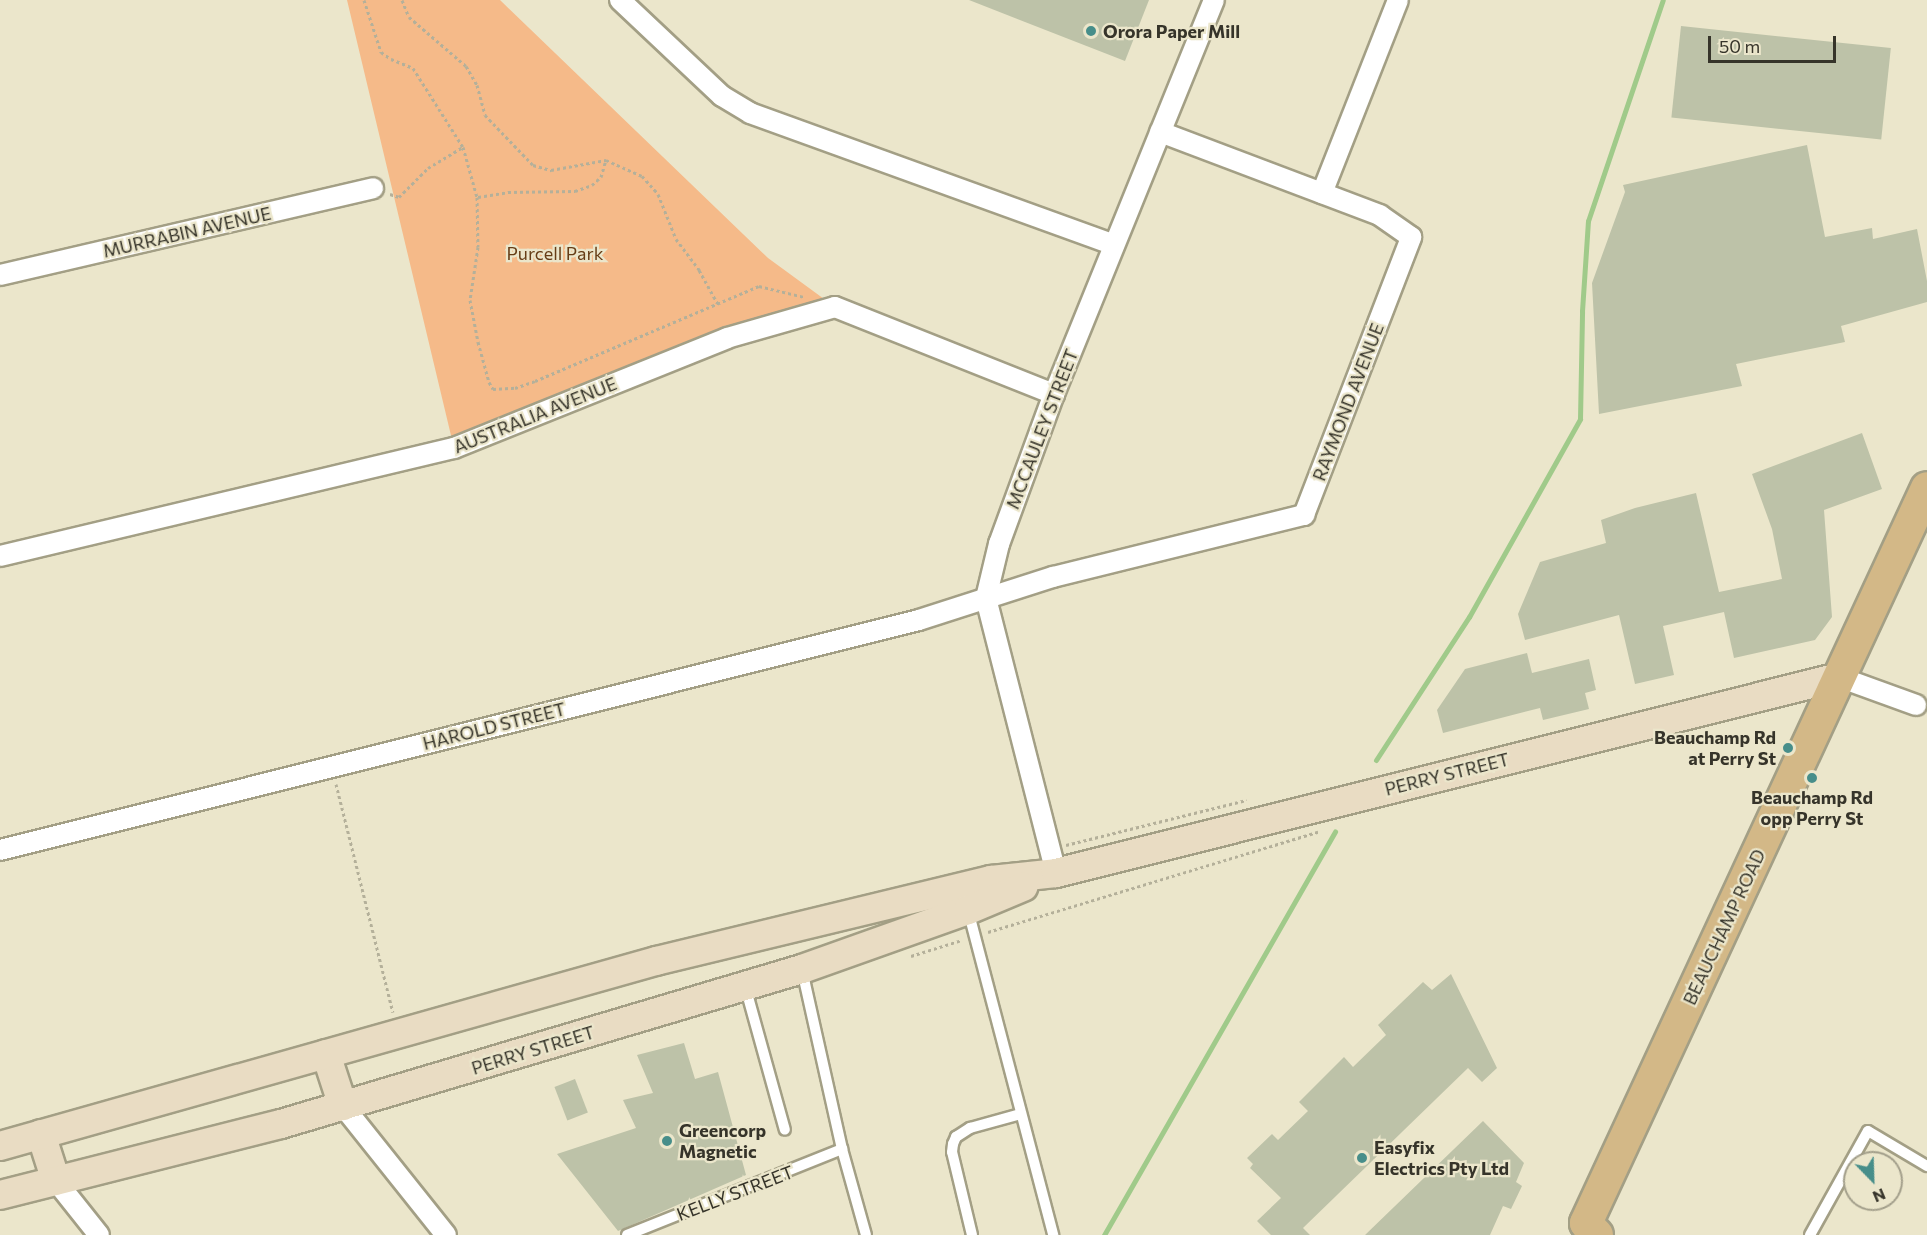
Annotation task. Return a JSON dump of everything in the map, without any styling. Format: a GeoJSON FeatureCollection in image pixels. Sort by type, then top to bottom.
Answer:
{"type":"FeatureCollection","features":[{"type":"Feature","properties":{"kind":"main road","name":"BEAUCHAMP ROAD"},"geometry":{"type":"LineString","coordinates":[[1588,1231],[1927,488]]}},
{"type":"Feature","properties":{"kind":"street"},"geometry":{"type":"LineString","coordinates":[[620,0],[722,96],[750,113],[1114,245]]}},
{"type":"Feature","properties":{"kind":"street","name":"MCCAULEY STREET"},"geometry":{"type":"LineString","coordinates":[[1053,861],[986,598],[999,544],[1054,394],[1214,0]]}},
{"type":"Feature","properties":{"kind":"street"},"geometry":{"type":"LineString","coordinates":[[1322,193],[1398,0]]}},
{"type":"Feature","properties":{"kind":"street","name":"RAYMOND AVENUE"},"geometry":{"type":"LineString","coordinates":[[986,598],[1053,577],[1304,515],[1411,237],[1380,215],[1160,132]]}},
{"type":"Feature","properties":{"kind":"street","name":"MURRABIN AVENUE"},"geometry":{"type":"LineString","coordinates":[[0,275],[373,188]]}},
{"type":"Feature","properties":{"kind":"street"},"geometry":{"type":"LineString","coordinates":[[835,307],[1054,394]]}},
{"type":"Feature","properties":{"kind":"street","name":"AUSTRALIA AVENUE"},"geometry":{"type":"LineString","coordinates":[[0,556],[454,448],[727,338],[835,307]]}},
{"type":"Feature","properties":{"kind":"street","name":"HAROLD STREET"},"geometry":{"type":"LineString","coordinates":[[0,850],[919,620],[986,598]]}},
{"type":"Feature","properties":{"kind":"street"},"geometry":{"type":"LineString","coordinates":[[1839,677],[1916,705]]}},
{"type":"Feature","properties":{"kind":"street","name":"PERRY STREET"},"geometry":{"type":"LineString","coordinates":[[0,1146],[656,961],[991,880],[1053,861],[1839,677]]}},
{"type":"Feature","properties":{"kind":"street","name":"PERRY STREET"},"geometry":{"type":"LineString","coordinates":[[0,1195],[343,1106],[802,969],[968,910],[1053,861]]}},
{"type":"Feature","properties":{"kind":"street"},"geometry":{"type":"LineString","coordinates":[[798,926],[802,969]]}},
{"type":"Feature","properties":{"kind":"street"},"geometry":{"type":"LineString","coordinates":[[326,1054],[343,1106],[447,1235]]}},
{"type":"Feature","properties":{"kind":"street"},"geometry":{"type":"LineString","coordinates":[[41,1134],[56,1181],[99,1235]]}},
{"type":"Feature","properties":{"kind":"lane"},"geometry":{"type":"LineString","coordinates":[[968,910],[1053,1235]]}},
{"type":"Feature","properties":{"kind":"lane"},"geometry":{"type":"LineString","coordinates":[[802,969],[842,1149],[866,1235]]}},
{"type":"Feature","properties":{"kind":"lane"},"geometry":{"type":"LineString","coordinates":[[745,986],[785,1130]]}},
{"type":"Feature","properties":{"kind":"lane"},"geometry":{"type":"LineString","coordinates":[[972,1235],[952,1152],[953,1144],[956,1137],[970,1128],[1021,1114]]}},
{"type":"Feature","properties":{"kind":"lane"},"geometry":{"type":"LineString","coordinates":[[1810,1235],[1868,1131],[1927,1166]]}},
{"type":"Feature","properties":{"kind":"lane","name":"KELLY STREET"},"geometry":{"type":"LineString","coordinates":[[627,1235],[842,1149]]}},
{"type":"Feature","properties":{"kind":"path"},"geometry":{"type":"LineString","coordinates":[[364,0],[381,52],[413,68],[463,147],[477,197],[478,247],[470,300],[478,342],[493,389],[515,388],[535,381],[759,286],[778,289],[835,307]]}},
{"type":"Feature","properties":{"kind":"path"},"geometry":{"type":"LineString","coordinates":[[402,0],[409,17],[466,66],[477,85],[485,115],[533,165],[550,170],[606,160],[642,176],[658,194],[676,239],[699,270],[718,303]]}},
{"type":"Feature","properties":{"kind":"path"},"geometry":{"type":"LineString","coordinates":[[373,188],[399,197],[428,168],[463,147]]}},
{"type":"Feature","properties":{"kind":"path"},"geometry":{"type":"LineString","coordinates":[[477,197],[508,192],[575,191],[592,185],[601,177],[606,160]]}},
{"type":"Feature","properties":{"kind":"path"},"geometry":{"type":"LineString","coordinates":[[332,767],[393,1012]]}},
{"type":"Feature","properties":{"kind":"path"},"geometry":{"type":"LineString","coordinates":[[1053,861],[1256,798]]}},
{"type":"Feature","properties":{"kind":"green space","name":"Purcell Park"},"geometry":{"type":"Polygon","coordinates":[[[347,0],[500,0],[768,258],[835,307],[454,448],[347,0]]]}},
{"type":"Feature","properties":{"kind":"building","name":"Orora Paper Mill"},"geometry":{"type":"Polygon","coordinates":[[[969,0],[1149,0],[1125,61],[969,0]]]}},
{"type":"Feature","properties":{"kind":"building"},"geometry":{"type":"Polygon","coordinates":[[[1681,26],[1891,48],[1881,140],[1671,117],[1681,26]]]}},
{"type":"Feature","properties":{"kind":"building"},"geometry":{"type":"Polygon","coordinates":[[[1807,145],[1825,237],[1872,228],[1873,239],[1917,229],[1927,281],[1927,302],[1841,326],[1845,342],[1736,364],[1742,386],[1599,414],[1592,283],[1625,192],[1623,185],[1807,145]]]}},
{"type":"Feature","properties":{"kind":"building"},"geometry":{"type":"Polygon","coordinates":[[[1862,433],[1882,489],[1824,510],[1832,617],[1815,640],[1734,658],[1724,612],[1663,626],[1674,675],[1635,684],[1619,615],[1525,640],[1518,614],[1540,562],[1606,543],[1601,520],[1635,508],[1696,493],[1719,592],[1782,579],[1772,529],[1752,474],[1862,433]]]}},
{"type":"Feature","properties":{"kind":"building"},"geometry":{"type":"Polygon","coordinates":[[[1527,653],[1532,673],[1589,659],[1596,690],[1585,693],[1589,709],[1543,720],[1540,708],[1443,733],[1437,710],[1465,669],[1527,653]]]}},
{"type":"Feature","properties":{"kind":"building"},"geometry":{"type":"Polygon","coordinates":[[[1451,974],[1497,1068],[1482,1082],[1468,1068],[1303,1228],[1310,1235],[1271,1235],[1257,1221],[1281,1198],[1250,1168],[1253,1164],[1247,1158],[1272,1134],[1278,1140],[1308,1111],[1299,1102],[1344,1057],[1353,1067],[1386,1035],[1378,1025],[1423,982],[1432,990],[1451,974]]]}},
{"type":"Feature","properties":{"kind":"building","name":"Greencorp Magnetic"},"geometry":{"type":"Polygon","coordinates":[[[684,1043],[695,1079],[718,1072],[746,1175],[618,1231],[557,1154],[636,1128],[623,1100],[653,1093],[637,1055],[684,1043]]]}},
{"type":"Feature","properties":{"kind":"building"},"geometry":{"type":"Polygon","coordinates":[[[575,1079],[588,1113],[567,1120],[554,1087],[575,1079]]]}},
{"type":"Feature","properties":{"kind":"building"},"geometry":{"type":"Polygon","coordinates":[[[1483,1121],[1524,1163],[1516,1182],[1522,1186],[1511,1209],[1503,1206],[1490,1235],[1365,1235],[1483,1121]]]}},
{"type":"Feature","properties":{"kind":"waterway"},"geometry":{"type":"LineString","coordinates":[[1376,760],[1469,617],[1580,419],[1582,311],[1588,221],[1663,0]]}},
{"type":"Feature","properties":{"kind":"waterway"},"geometry":{"type":"LineString","coordinates":[[1104,1235],[1335,832]]}},
{"type":"Feature","properties":{"kind":"place","name":"Orora Paper Mill"},"geometry":{"type":"Point","coordinates":[1091,31]}},
{"type":"Feature","properties":{"kind":"place","name":"Beauchamp Rd at Perry St"},"geometry":{"type":"Point","coordinates":[1788,748]}},
{"type":"Feature","properties":{"kind":"place","name":"Beauchamp Rd opp Perry St"},"geometry":{"type":"Point","coordinates":[1812,778]}},
{"type":"Feature","properties":{"kind":"place","name":"Greencorp Magnetic"},"geometry":{"type":"Point","coordinates":[667,1141]}},
{"type":"Feature","properties":{"kind":"place","name":"Easyfix Electrics Pty Ltd"},"geometry":{"type":"Point","coordinates":[1362,1158]}}]}
